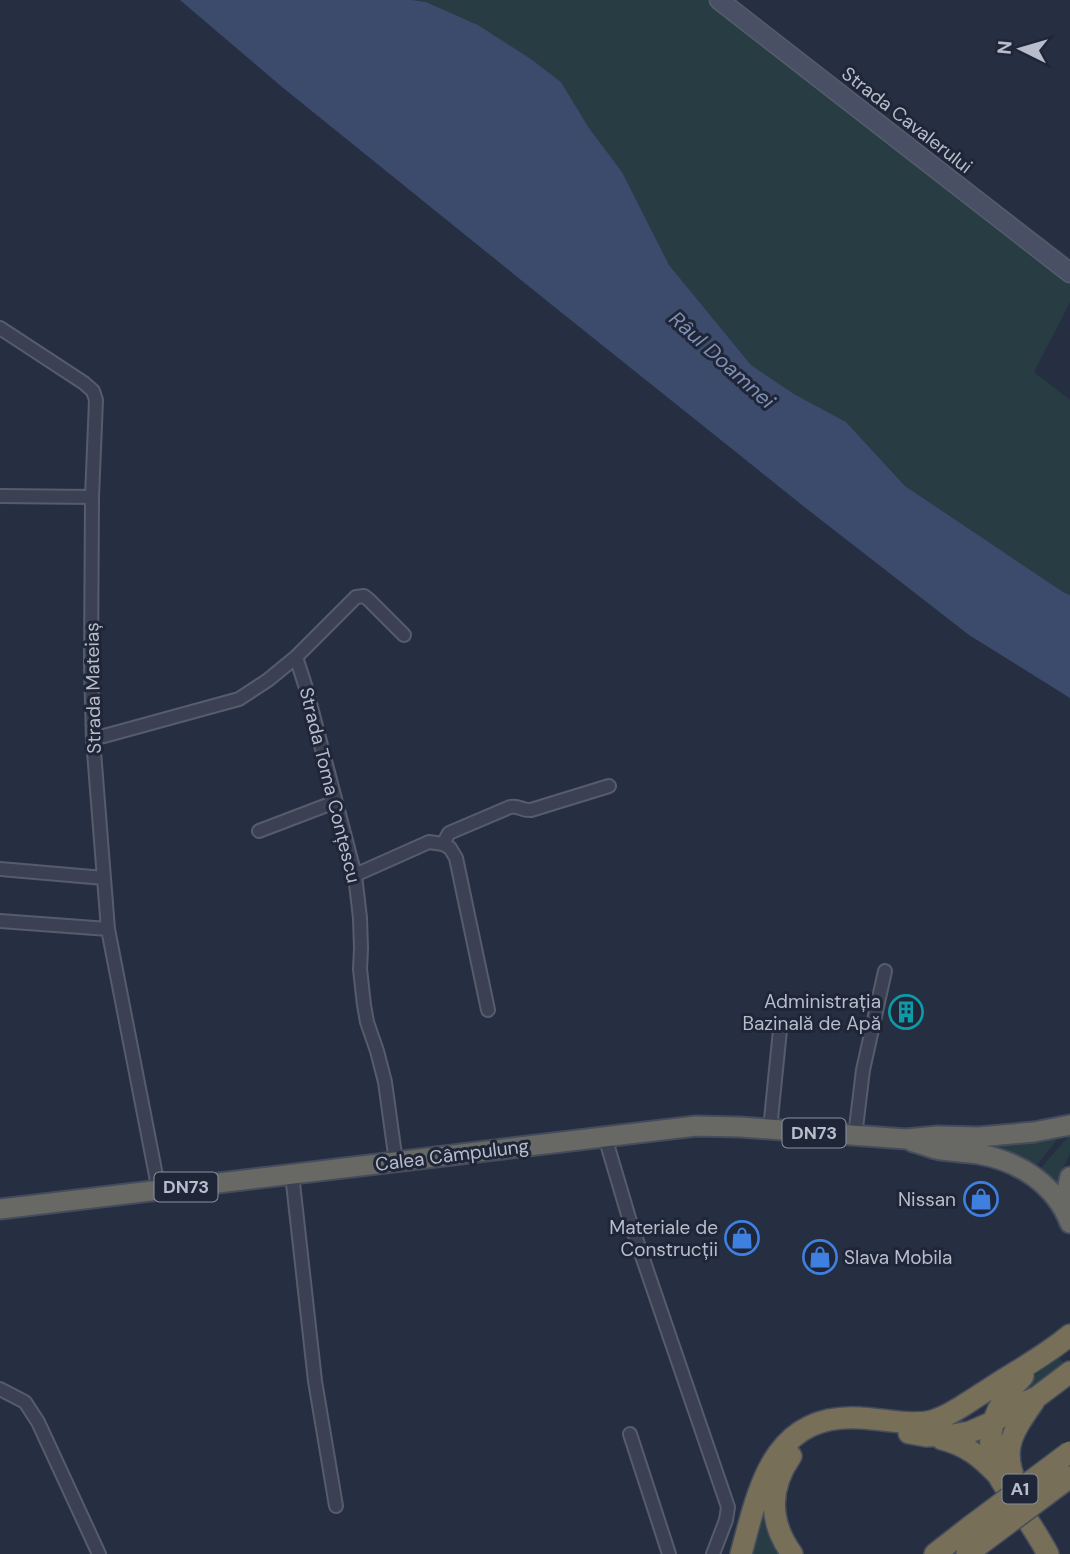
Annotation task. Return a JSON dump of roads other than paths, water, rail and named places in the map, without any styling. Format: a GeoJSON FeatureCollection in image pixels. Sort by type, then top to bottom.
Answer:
{"type":"FeatureCollection","features":[{"type":"Feature","properties":{"kind":"highway","name":"Calea Câmpulung"},"geometry":{"type":"LineString","coordinates":[[0,1209],[696,1126],[906,1139],[938,1136],[979,1137],[1034,1132],[1070,1125]]}},
{"type":"Feature","properties":{"kind":"highway","name":"Calea Câmpulung"},"geometry":{"type":"LineString","coordinates":[[906,1139],[941,1150],[979,1154],[1013,1164],[1051,1190],[1068,1218]]}},
{"type":"Feature","properties":{"kind":"highway"},"geometry":{"type":"LineString","coordinates":[[1068,1218],[1066,1194],[1070,1177]]}},
{"type":"Feature","properties":{"kind":"highway"},"geometry":{"type":"LineString","coordinates":[[998,1475],[991,1441],[993,1422],[1000,1402],[1042,1357],[1070,1335]]}},
{"type":"Feature","properties":{"kind":"highway"},"geometry":{"type":"LineString","coordinates":[[741,1554],[755,1500],[769,1465],[786,1444],[802,1431],[841,1418],[917,1423],[936,1420],[954,1412],[1042,1357]]}},
{"type":"Feature","properties":{"kind":"highway"},"geometry":{"type":"LineString","coordinates":[[926,1436],[970,1432],[993,1422],[1037,1397],[1070,1373]]}},
{"type":"Feature","properties":{"kind":"highway"},"geometry":{"type":"LineString","coordinates":[[1037,1397],[1012,1435],[1010,1461],[1018,1487],[1059,1554]]}},
{"type":"Feature","properties":{"kind":"highway"},"geometry":{"type":"LineString","coordinates":[[792,1554],[777,1529],[774,1501],[781,1472],[799,1447],[809,1439],[825,1432],[853,1427],[926,1436],[965,1446],[998,1475],[1048,1554]]}},
{"type":"Feature","properties":{"kind":"highway","name":"A1"},"geometry":{"type":"LineString","coordinates":[[974,1541],[1070,1452]]}},
{"type":"Feature","properties":{"kind":"highway","name":"A1"},"geometry":{"type":"LineString","coordinates":[[934,1554],[974,1541],[1070,1477]]}},
{"type":"Feature","properties":{"kind":"main road","name":"Strada Cavalerului"},"geometry":{"type":"LineString","coordinates":[[719,0],[1070,273]]}},
{"type":"Feature","properties":{"kind":"street","name":"Strada Mateiaș"},"geometry":{"type":"LineString","coordinates":[[0,328],[84,383],[93,391],[96,400],[92,497],[91,664],[93,739],[108,929],[159,1191]]}},
{"type":"Feature","properties":{"kind":"street"},"geometry":{"type":"LineString","coordinates":[[0,496],[92,497]]}},
{"type":"Feature","properties":{"kind":"street"},"geometry":{"type":"LineString","coordinates":[[93,739],[239,699],[296,657],[356,597],[369,600],[404,635]]}},
{"type":"Feature","properties":{"kind":"street","name":"Strada Toma Conțescu"},"geometry":{"type":"LineString","coordinates":[[296,657],[355,875],[364,1005],[385,1082],[396,1161]]}},
{"type":"Feature","properties":{"kind":"street"},"geometry":{"type":"LineString","coordinates":[[443,844],[449,833],[510,807],[516,806],[527,811],[609,786]]}},
{"type":"Feature","properties":{"kind":"street"},"geometry":{"type":"LineString","coordinates":[[259,831],[335,802]]}},
{"type":"Feature","properties":{"kind":"street"},"geometry":{"type":"LineString","coordinates":[[355,875],[429,842],[450,848],[456,858],[488,1010]]}},
{"type":"Feature","properties":{"kind":"street"},"geometry":{"type":"LineString","coordinates":[[0,869],[104,878]]}},
{"type":"Feature","properties":{"kind":"street"},"geometry":{"type":"LineString","coordinates":[[0,921],[108,929]]}},
{"type":"Feature","properties":{"kind":"street"},"geometry":{"type":"LineString","coordinates":[[855,1136],[863,1070],[885,971]]}},
{"type":"Feature","properties":{"kind":"street"},"geometry":{"type":"LineString","coordinates":[[770,1129],[779,1030]]}},
{"type":"Feature","properties":{"kind":"street"},"geometry":{"type":"LineString","coordinates":[[605,1137],[634,1231],[728,1507],[713,1554]]}},
{"type":"Feature","properties":{"kind":"street"},"geometry":{"type":"LineString","coordinates":[[292,1174],[315,1381],[336,1506]]}},
{"type":"Feature","properties":{"kind":"street"},"geometry":{"type":"LineString","coordinates":[[0,1389],[25,1402],[38,1422],[99,1554]]}},
{"type":"Feature","properties":{"kind":"street"},"geometry":{"type":"LineString","coordinates":[[630,1434],[669,1554]]}},
{"type":"Feature","properties":{"kind":"water","name":"Râul Doamnei"},"geometry":{"type":"Polygon","coordinates":[[[180,0],[426,2],[478,25],[561,82],[589,128],[622,172],[669,265],[751,365],[794,394],[846,422],[905,486],[1070,595],[1070,698],[969,635],[807,509],[282,87],[180,0]]]}},
{"type":"Feature","properties":{"kind":"place","name":"Administrația Bazinală de Apă"},"geometry":{"type":"Point","coordinates":[906,1012]}},
{"type":"Feature","properties":{"kind":"place","name":"Nissan"},"geometry":{"type":"Point","coordinates":[981,1199]}},
{"type":"Feature","properties":{"kind":"place","name":"Materiale de Construcții"},"geometry":{"type":"Point","coordinates":[742,1238]}},
{"type":"Feature","properties":{"kind":"place","name":"Slava Mobila"},"geometry":{"type":"Point","coordinates":[820,1257]}}]}
